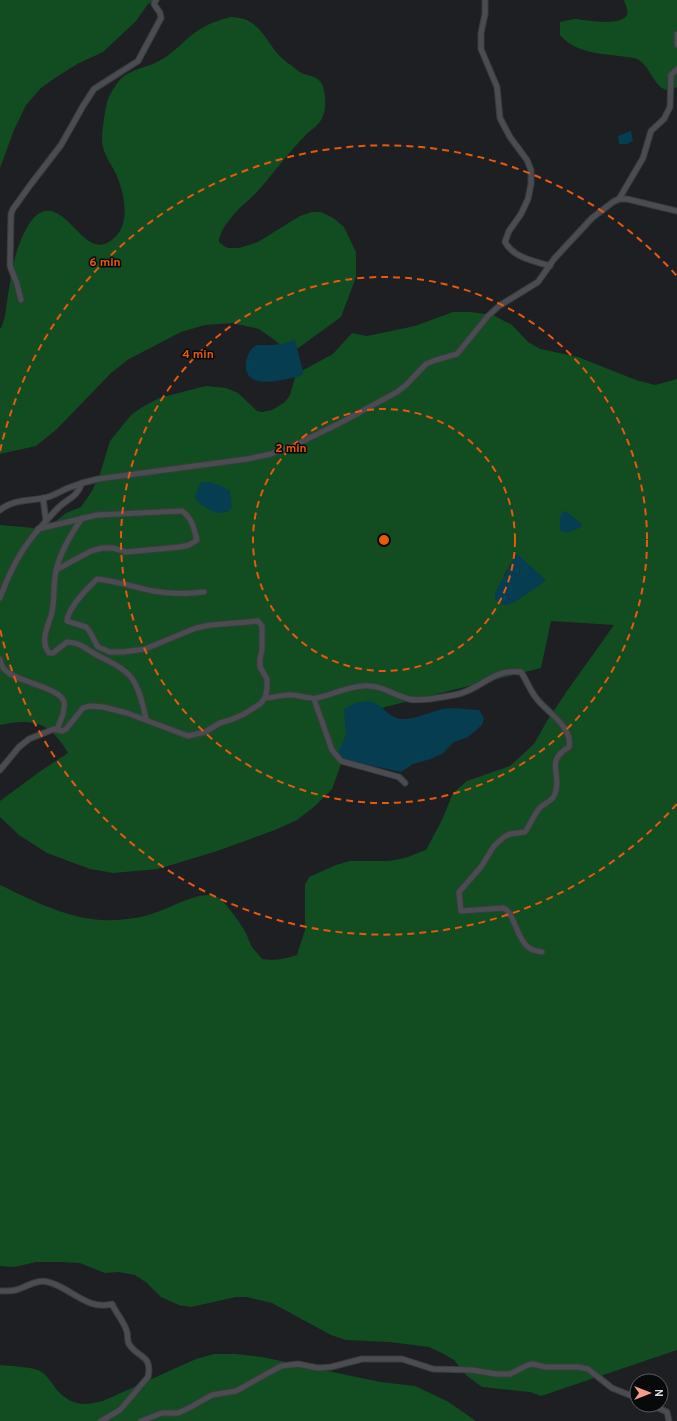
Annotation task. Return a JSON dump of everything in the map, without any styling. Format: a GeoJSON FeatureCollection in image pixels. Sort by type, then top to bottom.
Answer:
{"type":"FeatureCollection","features":[{"type":"Feature","properties":{"kind":"street"},"geometry":{"type":"LineString","coordinates":[[21,300],[18,284],[10,266],[11,214],[13,209],[61,145],[94,89],[138,61],[161,18],[160,13],[154,4],[156,0]]}},
{"type":"Feature","properties":{"kind":"street"},"geometry":{"type":"LineString","coordinates":[[485,0],[485,14],[481,33],[481,49],[496,87],[500,118],[510,137],[527,160],[531,170],[531,184],[528,199],[521,214],[509,231],[505,242],[509,249],[519,255],[550,266]]}},
{"type":"Feature","properties":{"kind":"street"},"geometry":{"type":"LineString","coordinates":[[677,34],[677,45]]}},
{"type":"Feature","properties":{"kind":"street"},"geometry":{"type":"LineString","coordinates":[[0,510],[18,501],[43,498],[82,483],[119,475],[170,470],[271,454],[295,445],[342,422],[397,392],[426,364],[457,354],[488,316],[499,306],[538,282],[559,254],[592,218],[619,199],[643,158],[651,131],[664,119],[670,107],[670,75],[677,69]]}},
{"type":"Feature","properties":{"kind":"street"},"geometry":{"type":"LineString","coordinates":[[619,199],[627,199],[677,211]]}},
{"type":"Feature","properties":{"kind":"street"},"geometry":{"type":"LineString","coordinates":[[0,598],[18,558],[38,529],[60,506],[76,496],[82,483]]}},
{"type":"Feature","properties":{"kind":"street"},"geometry":{"type":"LineString","coordinates":[[43,498],[46,521]]}},
{"type":"Feature","properties":{"kind":"street"},"geometry":{"type":"LineString","coordinates":[[38,529],[97,515],[182,511],[188,515],[194,527],[196,540],[189,545],[126,552],[113,548],[102,548],[91,551],[56,570]]}},
{"type":"Feature","properties":{"kind":"street"},"geometry":{"type":"LineString","coordinates":[[82,518],[70,535],[56,570],[52,611],[45,634],[46,649],[49,653],[53,653],[67,642],[76,643],[109,660],[131,676],[137,689],[146,720]]}},
{"type":"Feature","properties":{"kind":"street"},"geometry":{"type":"LineString","coordinates":[[0,770],[19,747],[29,739],[48,730],[57,729],[62,731],[66,729],[83,708],[90,706],[103,707],[127,713],[188,736],[205,732],[220,723],[234,719],[260,704],[265,698],[267,680],[260,667],[262,626],[258,621],[211,625],[196,628],[145,649],[110,652],[98,647],[86,627],[67,621],[68,615],[85,591],[98,579],[111,580],[129,586],[155,591],[190,593],[204,592]]}},
{"type":"Feature","properties":{"kind":"street"},"geometry":{"type":"LineString","coordinates":[[0,659],[4,670],[21,679],[44,687],[62,698],[64,703],[62,718],[57,729]]}},
{"type":"Feature","properties":{"kind":"street"},"geometry":{"type":"LineString","coordinates":[[265,698],[290,694],[314,698],[363,686],[378,687],[411,700],[438,698],[457,695],[473,689],[491,677],[512,671],[521,672],[537,699],[560,721],[567,733],[570,747],[561,752],[556,761],[557,786],[553,798],[538,809],[525,832],[510,834],[494,846],[481,867],[459,892],[461,911],[507,909],[511,914],[515,927],[526,945],[533,950],[542,952]]}},
{"type":"Feature","properties":{"kind":"street"},"geometry":{"type":"LineString","coordinates":[[314,698],[332,750],[341,761],[399,777],[405,783]]}},
{"type":"Feature","properties":{"kind":"street"},"geometry":{"type":"LineString","coordinates":[[0,1291],[14,1290],[39,1281],[48,1281],[83,1300],[97,1305],[106,1306],[112,1304],[127,1331],[128,1343],[144,1357],[148,1363],[149,1370],[148,1377],[120,1410],[101,1421]]}},
{"type":"Feature","properties":{"kind":"street"},"geometry":{"type":"LineString","coordinates":[[141,1421],[162,1413],[178,1413],[212,1395],[236,1391],[281,1366],[298,1364],[318,1368],[331,1367],[362,1359],[402,1359],[433,1370],[472,1370],[496,1374],[510,1374],[533,1364],[545,1367],[578,1367],[588,1370],[612,1388],[629,1395]]}},
{"type":"Feature","properties":{"kind":"green space"},"geometry":{"type":"Polygon","coordinates":[[[0,0],[155,0],[148,4],[136,21],[103,52],[77,64],[41,88],[26,105],[14,130],[0,168],[0,0]]]}},
{"type":"Feature","properties":{"kind":"green space"},"geometry":{"type":"Polygon","coordinates":[[[624,0],[677,0],[677,87],[670,90],[659,86],[647,68],[637,59],[580,49],[566,41],[560,35],[560,22],[576,19],[611,22],[623,19],[627,15],[624,0]]]}},
{"type":"Feature","properties":{"kind":"green space"},"geometry":{"type":"Polygon","coordinates":[[[230,17],[239,18],[252,23],[258,28],[283,59],[301,73],[314,77],[318,80],[322,84],[325,97],[325,107],[320,122],[286,157],[257,192],[229,220],[221,232],[219,242],[228,248],[239,248],[258,242],[300,216],[312,212],[321,212],[333,218],[344,227],[356,252],[356,277],[341,317],[290,354],[276,341],[259,329],[232,323],[205,325],[181,332],[129,359],[111,373],[57,429],[36,446],[0,454],[0,328],[3,324],[5,316],[11,276],[17,250],[24,233],[31,221],[36,216],[44,211],[51,211],[60,215],[91,242],[99,245],[107,243],[117,235],[124,221],[125,212],[123,195],[121,186],[105,154],[102,143],[104,116],[110,95],[123,77],[133,71],[165,58],[202,28],[230,17]]]}},
{"type":"Feature","properties":{"kind":"green space"},"geometry":{"type":"Polygon","coordinates":[[[453,312],[470,312],[493,315],[512,325],[528,342],[540,349],[578,357],[636,380],[655,385],[677,379],[677,1350],[541,1396],[530,1392],[482,1387],[466,1375],[454,1360],[429,1347],[390,1342],[346,1340],[331,1335],[272,1303],[247,1297],[236,1297],[191,1307],[179,1305],[161,1297],[147,1283],[135,1275],[119,1272],[105,1273],[80,1263],[36,1262],[14,1267],[0,1266],[0,885],[61,912],[93,919],[110,920],[131,919],[156,912],[195,897],[209,895],[215,896],[227,906],[237,918],[252,947],[262,959],[280,959],[297,955],[305,930],[305,885],[309,877],[336,865],[350,861],[389,861],[405,858],[426,850],[442,820],[453,793],[467,781],[510,766],[534,744],[567,691],[614,625],[551,621],[541,668],[385,707],[363,716],[346,734],[340,767],[332,789],[315,806],[297,820],[275,830],[217,851],[158,869],[113,873],[90,869],[47,853],[19,835],[0,817],[0,801],[68,753],[55,735],[40,725],[22,722],[0,725],[0,525],[46,529],[66,513],[81,507],[92,491],[100,474],[110,441],[131,415],[159,398],[206,386],[226,388],[238,393],[257,411],[262,412],[272,410],[285,402],[290,395],[296,374],[333,354],[352,333],[367,336],[415,326],[453,312]],[[200,486],[197,493],[215,512],[227,512],[230,491],[200,486]],[[517,554],[504,575],[510,604],[524,595],[517,554]]]}},
{"type":"Feature","properties":{"kind":"green space"},"geometry":{"type":"Polygon","coordinates":[[[214,1354],[235,1354],[262,1357],[380,1382],[415,1386],[447,1401],[476,1421],[0,1421],[0,1365],[40,1371],[67,1399],[72,1402],[89,1404],[103,1401],[196,1359],[214,1354]]]}},
{"type":"Feature","properties":{"kind":"water"},"geometry":{"type":"Polygon","coordinates":[[[631,131],[633,141],[627,144],[619,144],[618,136],[631,131]]]}},
{"type":"Feature","properties":{"kind":"water"},"geometry":{"type":"Polygon","coordinates":[[[295,340],[303,372],[301,376],[266,382],[257,381],[251,378],[247,372],[246,362],[247,357],[253,347],[257,345],[282,344],[295,340]]]}},
{"type":"Feature","properties":{"kind":"water"},"geometry":{"type":"Polygon","coordinates":[[[201,482],[211,482],[230,490],[232,502],[231,509],[227,512],[218,513],[205,507],[197,501],[195,496],[201,482]]]}},
{"type":"Feature","properties":{"kind":"water"},"geometry":{"type":"Polygon","coordinates":[[[566,511],[582,524],[581,527],[568,532],[560,530],[560,517],[563,512],[566,511]]]}},
{"type":"Feature","properties":{"kind":"water"},"geometry":{"type":"Polygon","coordinates":[[[517,554],[546,580],[514,602],[506,605],[498,602],[495,598],[495,592],[517,554]]]}},
{"type":"Feature","properties":{"kind":"water"},"geometry":{"type":"Polygon","coordinates":[[[367,701],[373,702],[393,716],[402,719],[422,716],[442,709],[451,708],[479,710],[484,718],[482,725],[468,737],[454,742],[442,754],[413,764],[401,772],[357,762],[337,755],[346,735],[344,709],[355,703],[367,701]]]}}]}
